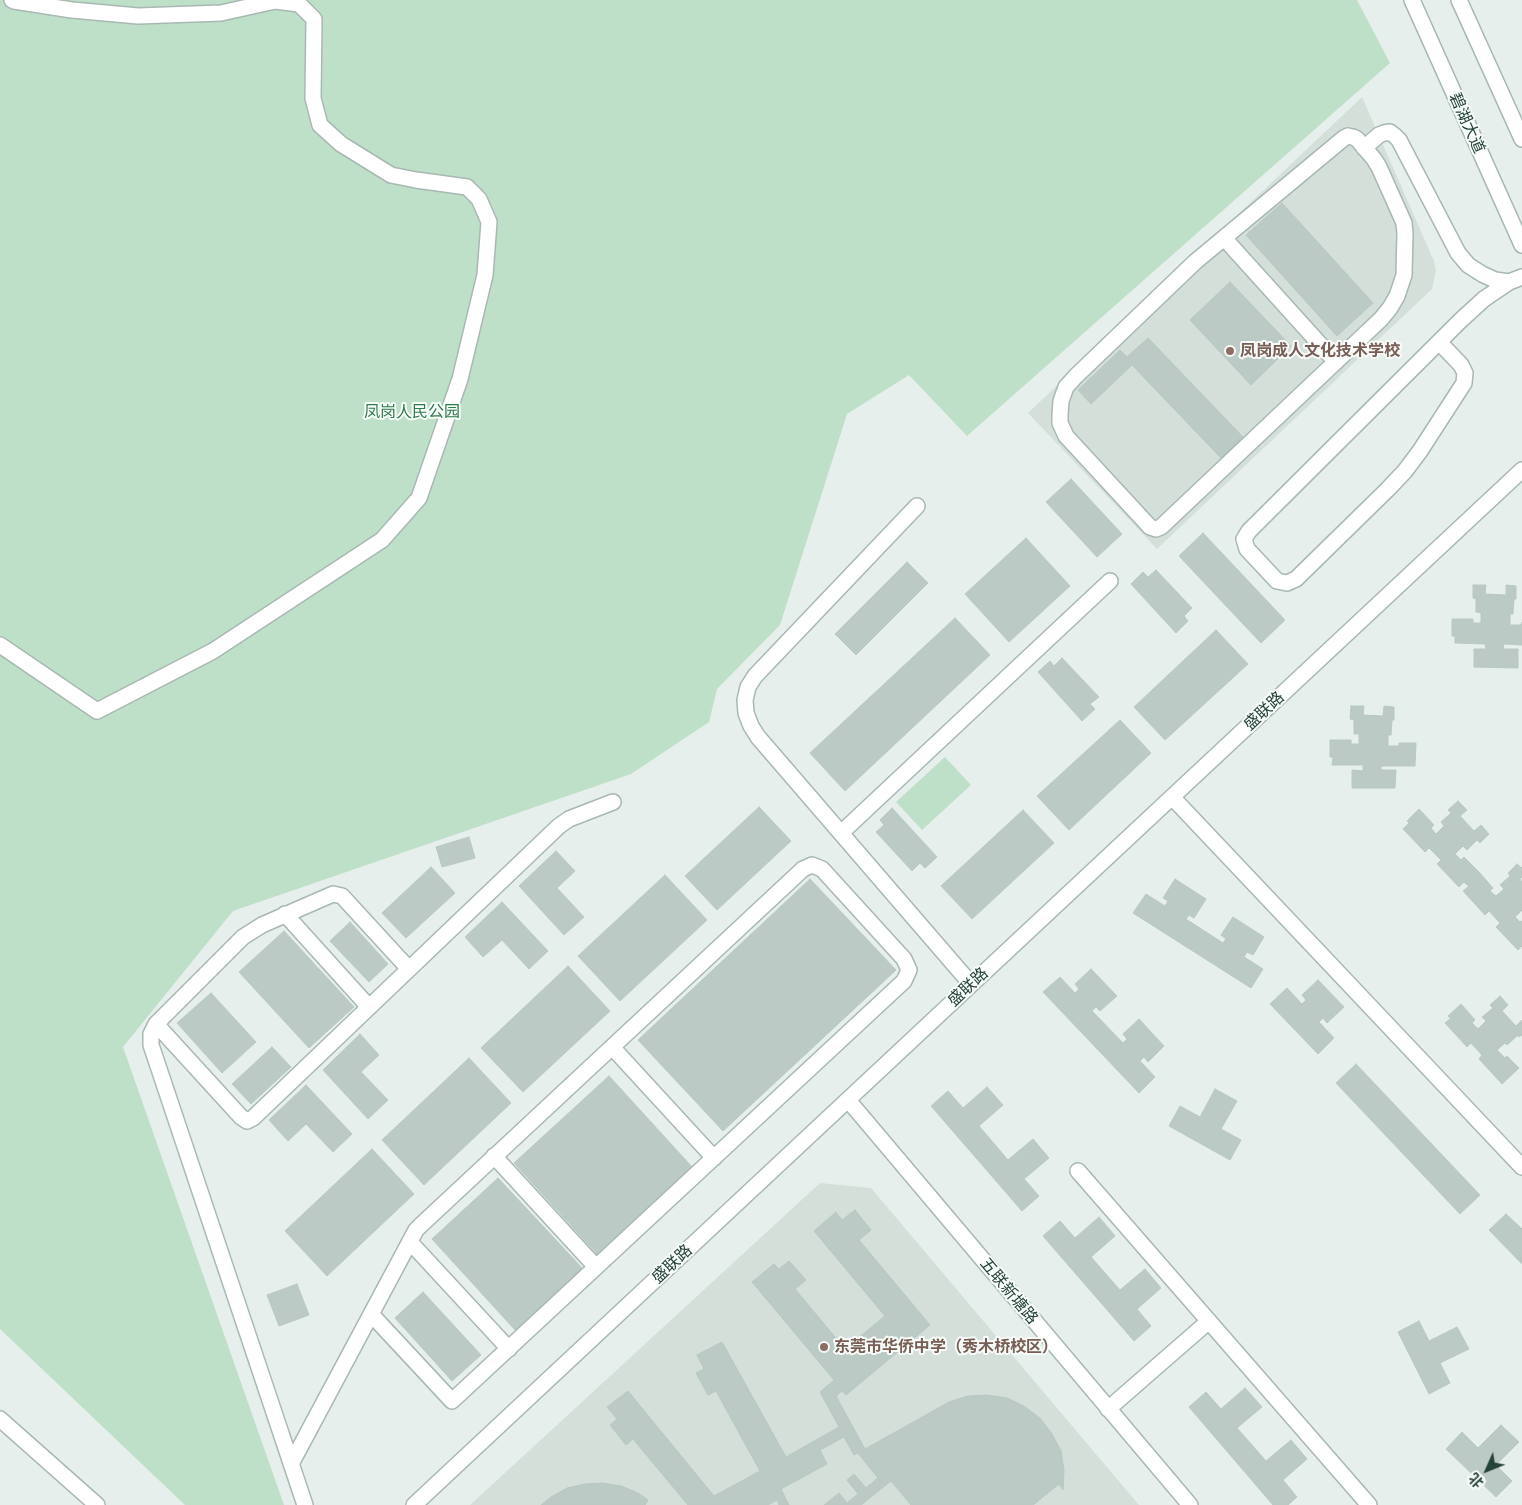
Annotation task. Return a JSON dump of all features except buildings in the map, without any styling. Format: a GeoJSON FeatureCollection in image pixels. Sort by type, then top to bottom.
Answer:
{"type":"FeatureCollection","features":[{"type":"Feature","properties":{"kind":"street"},"geometry":{"type":"LineString","coordinates":[[0,645],[96,711],[213,651],[382,540],[418,498],[460,379],[485,275],[489,222],[479,199],[467,187],[391,175],[341,144],[320,125],[313,98],[314,19],[299,4],[275,1],[221,13],[138,16],[72,10],[12,0]]}},
{"type":"Feature","properties":{"kind":"street","name":"碧湖大道"},"geometry":{"type":"LineString","coordinates":[[1412,0],[1522,245]]}},
{"type":"Feature","properties":{"kind":"street"},"geometry":{"type":"LineString","coordinates":[[1460,0],[1522,140]]}},
{"type":"Feature","properties":{"kind":"street"},"geometry":{"type":"LineString","coordinates":[[1364,148],[1384,133],[1390,132],[1395,136],[1399,140],[1458,253],[1468,265],[1495,280],[1515,279]]}},
{"type":"Feature","properties":{"kind":"street"},"geometry":{"type":"LineString","coordinates":[[1348,136],[1353,137],[1364,148],[1379,167],[1404,223],[1404,275],[1400,289],[1390,308],[1336,362],[1161,527],[1156,529],[1150,527],[1071,442],[1063,430],[1060,415],[1063,394],[1070,381],[1195,262],[1344,138],[1348,136]]}},
{"type":"Feature","properties":{"kind":"street"},"geometry":{"type":"LineString","coordinates":[[1224,238],[1336,362]]}},
{"type":"Feature","properties":{"kind":"street"},"geometry":{"type":"LineString","coordinates":[[1439,342],[1462,365],[1465,373],[1464,383],[1430,436],[1405,471],[1296,579],[1287,583],[1277,581],[1247,549],[1244,539],[1249,531],[1439,342],[1484,299],[1515,279]]}},
{"type":"Feature","properties":{"kind":"street","name":"盛联路"},"geometry":{"type":"LineString","coordinates":[[414,1505],[1522,470]]}},
{"type":"Feature","properties":{"kind":"street"},"geometry":{"type":"LineString","coordinates":[[917,506],[755,676],[748,687],[746,713],[758,737],[972,984]]}},
{"type":"Feature","properties":{"kind":"street"},"geometry":{"type":"LineString","coordinates":[[841,833],[1110,581]]}},
{"type":"Feature","properties":{"kind":"street"},"geometry":{"type":"LineString","coordinates":[[1172,797],[1522,1167]]}},
{"type":"Feature","properties":{"kind":"street"},"geometry":{"type":"LineString","coordinates":[[156,1024],[247,1121],[253,1118],[559,826],[568,819],[613,802]]}},
{"type":"Feature","properties":{"kind":"street"},"geometry":{"type":"LineString","coordinates":[[291,1464],[371,1314],[410,1242],[416,1230],[420,1225],[802,869],[812,865],[822,869],[904,959],[908,970],[904,981],[452,1401],[371,1314]]}},
{"type":"Feature","properties":{"kind":"street"},"geometry":{"type":"LineString","coordinates":[[305,1505],[151,1045],[151,1034],[156,1024],[243,937],[262,925],[332,894],[342,896],[409,969]]}},
{"type":"Feature","properties":{"kind":"street"},"geometry":{"type":"LineString","coordinates":[[286,914],[369,1007]]}},
{"type":"Feature","properties":{"kind":"street"},"geometry":{"type":"LineString","coordinates":[[612,1046],[714,1158]]}},
{"type":"Feature","properties":{"kind":"street","name":"五联新塘路"},"geometry":{"type":"LineString","coordinates":[[848,1100],[1190,1505]]}},
{"type":"Feature","properties":{"kind":"street"},"geometry":{"type":"LineString","coordinates":[[494,1156],[596,1267]]}},
{"type":"Feature","properties":{"kind":"street"},"geometry":{"type":"LineString","coordinates":[[1078,1171],[1369,1505]]}},
{"type":"Feature","properties":{"kind":"street"},"geometry":{"type":"LineString","coordinates":[[410,1242],[509,1349]]}},
{"type":"Feature","properties":{"kind":"street"},"geometry":{"type":"LineString","coordinates":[[1108,1409],[1209,1321]]}},
{"type":"Feature","properties":{"kind":"street"},"geometry":{"type":"LineString","coordinates":[[0,1419],[97,1505]]}},
{"type":"Feature","properties":{"kind":"shaded area","name":"凤岗成人文化技术学校"},"geometry":{"type":"Polygon","coordinates":[[[1362,97],[1434,261],[1436,271],[1432,289],[1157,549],[1028,413],[1362,97]]]}},
{"type":"Feature","properties":{"kind":"shaded area","name":"东莞市华侨中学（秀木桥校区）"},"geometry":{"type":"Polygon","coordinates":[[[820,1183],[871,1188],[1139,1505],[470,1505],[820,1183]]]}},
{"type":"Feature","properties":{"kind":"green space","name":"凤岗人民公园"},"geometry":{"type":"Polygon","coordinates":[[[0,0],[1357,0],[1390,63],[967,436],[909,375],[847,414],[780,625],[717,689],[709,722],[631,774],[233,911],[123,1047],[284,1505],[185,1505],[0,1329],[0,0]]]}},
{"type":"Feature","properties":{"kind":"green space"},"geometry":{"type":"Polygon","coordinates":[[[945,757],[971,785],[922,830],[896,802],[945,757]]]}},
{"type":"Feature","properties":{"kind":"place","name":"凤岗成人文化技术学校"},"geometry":{"type":"Point","coordinates":[1230,351]}},
{"type":"Feature","properties":{"kind":"place","name":"东莞市华侨中学（秀木桥校区）"},"geometry":{"type":"Point","coordinates":[824,1347]}}]}
